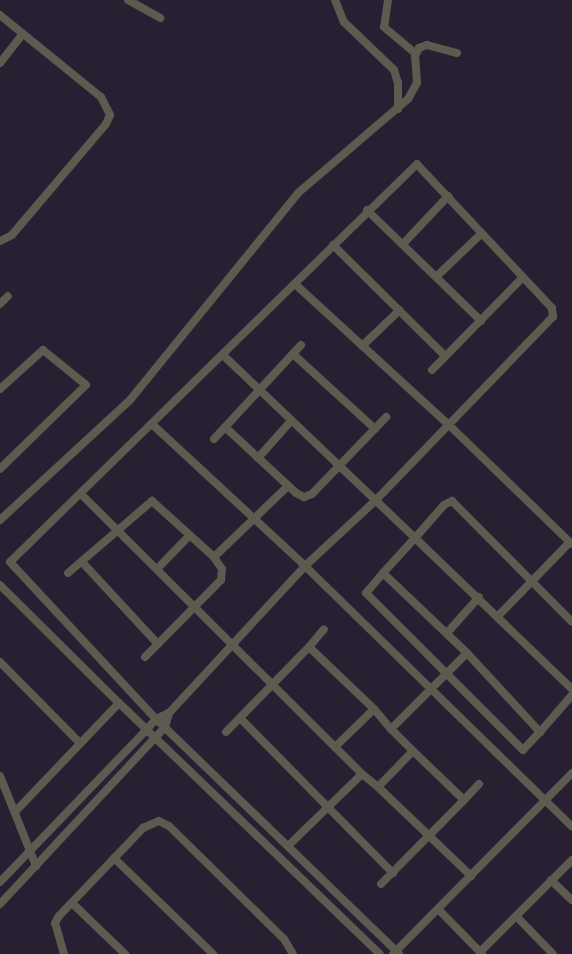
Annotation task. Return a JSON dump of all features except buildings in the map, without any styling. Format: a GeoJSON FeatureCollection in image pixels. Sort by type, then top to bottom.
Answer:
{"type":"FeatureCollection","features":[{"type":"Feature","properties":{"kind":"street"},"geometry":{"type":"LineString","coordinates":[[128,0],[160,18]]}},
{"type":"Feature","properties":{"kind":"street"},"geometry":{"type":"LineString","coordinates":[[335,0],[344,22],[394,70],[398,83],[398,109]]}},
{"type":"Feature","properties":{"kind":"street"},"geometry":{"type":"LineString","coordinates":[[0,520],[130,400],[298,193],[398,109],[417,83],[415,53],[384,27],[388,0]]}},
{"type":"Feature","properties":{"kind":"street"},"geometry":{"type":"LineString","coordinates":[[0,15],[101,97],[110,115],[106,124],[12,235],[0,240]]}},
{"type":"Feature","properties":{"kind":"street"},"geometry":{"type":"LineString","coordinates":[[0,63],[23,34]]}},
{"type":"Feature","properties":{"kind":"street"},"geometry":{"type":"LineString","coordinates":[[415,53],[427,45],[457,53]]}},
{"type":"Feature","properties":{"kind":"street"},"geometry":{"type":"LineString","coordinates":[[0,882],[156,719],[169,713],[305,566],[376,500],[554,317],[552,308],[417,164],[367,210],[224,356],[12,559],[10,564],[156,719],[396,953],[572,773]]}},
{"type":"Feature","properties":{"kind":"street"},"geometry":{"type":"LineString","coordinates":[[403,244],[448,196]]}},
{"type":"Feature","properties":{"kind":"street"},"geometry":{"type":"LineString","coordinates":[[367,210],[437,276],[481,321]]}},
{"type":"Feature","properties":{"kind":"street"},"geometry":{"type":"LineString","coordinates":[[437,276],[481,234]]}},
{"type":"Feature","properties":{"kind":"street"},"geometry":{"type":"LineString","coordinates":[[333,245],[445,356]]}},
{"type":"Feature","properties":{"kind":"street"},"geometry":{"type":"LineString","coordinates":[[432,370],[522,278]]}},
{"type":"Feature","properties":{"kind":"street"},"geometry":{"type":"LineString","coordinates":[[296,284],[449,425],[571,543],[498,616]]}},
{"type":"Feature","properties":{"kind":"street"},"geometry":{"type":"LineString","coordinates":[[0,304],[8,296]]}},
{"type":"Feature","properties":{"kind":"street"},"geometry":{"type":"LineString","coordinates":[[362,346],[400,310]]}},
{"type":"Feature","properties":{"kind":"street"},"geometry":{"type":"LineString","coordinates":[[214,439],[301,345]]}},
{"type":"Feature","properties":{"kind":"street"},"geometry":{"type":"LineString","coordinates":[[0,389],[42,350],[84,380],[86,385],[0,469]]}},
{"type":"Feature","properties":{"kind":"street"},"geometry":{"type":"LineString","coordinates":[[292,354],[375,429]]}},
{"type":"Feature","properties":{"kind":"street"},"geometry":{"type":"LineString","coordinates":[[224,356],[291,422],[479,597],[572,689]]}},
{"type":"Feature","properties":{"kind":"street"},"geometry":{"type":"LineString","coordinates":[[226,427],[299,496],[309,496],[340,467],[386,416]]}},
{"type":"Feature","properties":{"kind":"street"},"geometry":{"type":"LineString","coordinates":[[258,458],[291,422]]}},
{"type":"Feature","properties":{"kind":"street"},"geometry":{"type":"LineString","coordinates":[[153,425],[305,566],[431,687],[572,827]]}},
{"type":"Feature","properties":{"kind":"street"},"geometry":{"type":"LineString","coordinates":[[214,558],[288,486]]}},
{"type":"Feature","properties":{"kind":"street"},"geometry":{"type":"LineString","coordinates":[[81,494],[362,774],[471,876]]}},
{"type":"Feature","properties":{"kind":"street"},"geometry":{"type":"LineString","coordinates":[[572,622],[452,500],[444,504],[364,596],[447,671],[523,750],[572,695]]}},
{"type":"Feature","properties":{"kind":"street"},"geometry":{"type":"LineString","coordinates":[[68,573],[152,501],[214,558],[220,566],[223,577],[195,609],[145,656]]}},
{"type":"Feature","properties":{"kind":"street"},"geometry":{"type":"LineString","coordinates":[[157,569],[189,536]]}},
{"type":"Feature","properties":{"kind":"street"},"geometry":{"type":"LineString","coordinates":[[82,562],[158,644]]}},
{"type":"Feature","properties":{"kind":"street"},"geometry":{"type":"LineString","coordinates":[[383,574],[467,653],[540,732]]}},
{"type":"Feature","properties":{"kind":"street"},"geometry":{"type":"LineString","coordinates":[[0,584],[119,703],[380,954]]}},
{"type":"Feature","properties":{"kind":"street"},"geometry":{"type":"LineString","coordinates":[[447,633],[479,597]]}},
{"type":"Feature","properties":{"kind":"street"},"geometry":{"type":"LineString","coordinates":[[226,732],[273,685],[324,629]]}},
{"type":"Feature","properties":{"kind":"street"},"geometry":{"type":"LineString","coordinates":[[309,647],[374,709],[464,800]]}},
{"type":"Feature","properties":{"kind":"street"},"geometry":{"type":"LineString","coordinates":[[391,728],[467,653]]}},
{"type":"Feature","properties":{"kind":"street"},"geometry":{"type":"LineString","coordinates":[[0,662],[80,744]]}},
{"type":"Feature","properties":{"kind":"street"},"geometry":{"type":"LineString","coordinates":[[14,812],[119,703]]}},
{"type":"Feature","properties":{"kind":"street"},"geometry":{"type":"LineString","coordinates":[[334,746],[374,709]]}},
{"type":"Feature","properties":{"kind":"street"},"geometry":{"type":"LineString","coordinates":[[0,904],[165,727],[169,713]]}},
{"type":"Feature","properties":{"kind":"street"},"geometry":{"type":"LineString","coordinates":[[240,718],[393,873]]}},
{"type":"Feature","properties":{"kind":"street"},"geometry":{"type":"LineString","coordinates":[[378,787],[414,750]]}},
{"type":"Feature","properties":{"kind":"street"},"geometry":{"type":"LineString","coordinates":[[288,846],[362,774]]}},
{"type":"Feature","properties":{"kind":"street"},"geometry":{"type":"LineString","coordinates":[[0,776],[36,866]]}},
{"type":"Feature","properties":{"kind":"street"},"geometry":{"type":"LineString","coordinates":[[381,884],[479,784]]}},
{"type":"Feature","properties":{"kind":"street"},"geometry":{"type":"LineString","coordinates":[[64,954],[55,924],[72,903],[143,828],[159,821],[168,826],[284,939],[293,954]]}},
{"type":"Feature","properties":{"kind":"street"},"geometry":{"type":"LineString","coordinates":[[114,858],[213,954]]}},
{"type":"Feature","properties":{"kind":"street"},"geometry":{"type":"LineString","coordinates":[[438,909],[481,953],[572,860]]}},
{"type":"Feature","properties":{"kind":"street"},"geometry":{"type":"LineString","coordinates":[[552,880],[572,900]]}},
{"type":"Feature","properties":{"kind":"street"},"geometry":{"type":"LineString","coordinates":[[72,903],[125,954]]}},
{"type":"Feature","properties":{"kind":"street"},"geometry":{"type":"LineString","coordinates":[[516,916],[553,954]]}}]}
